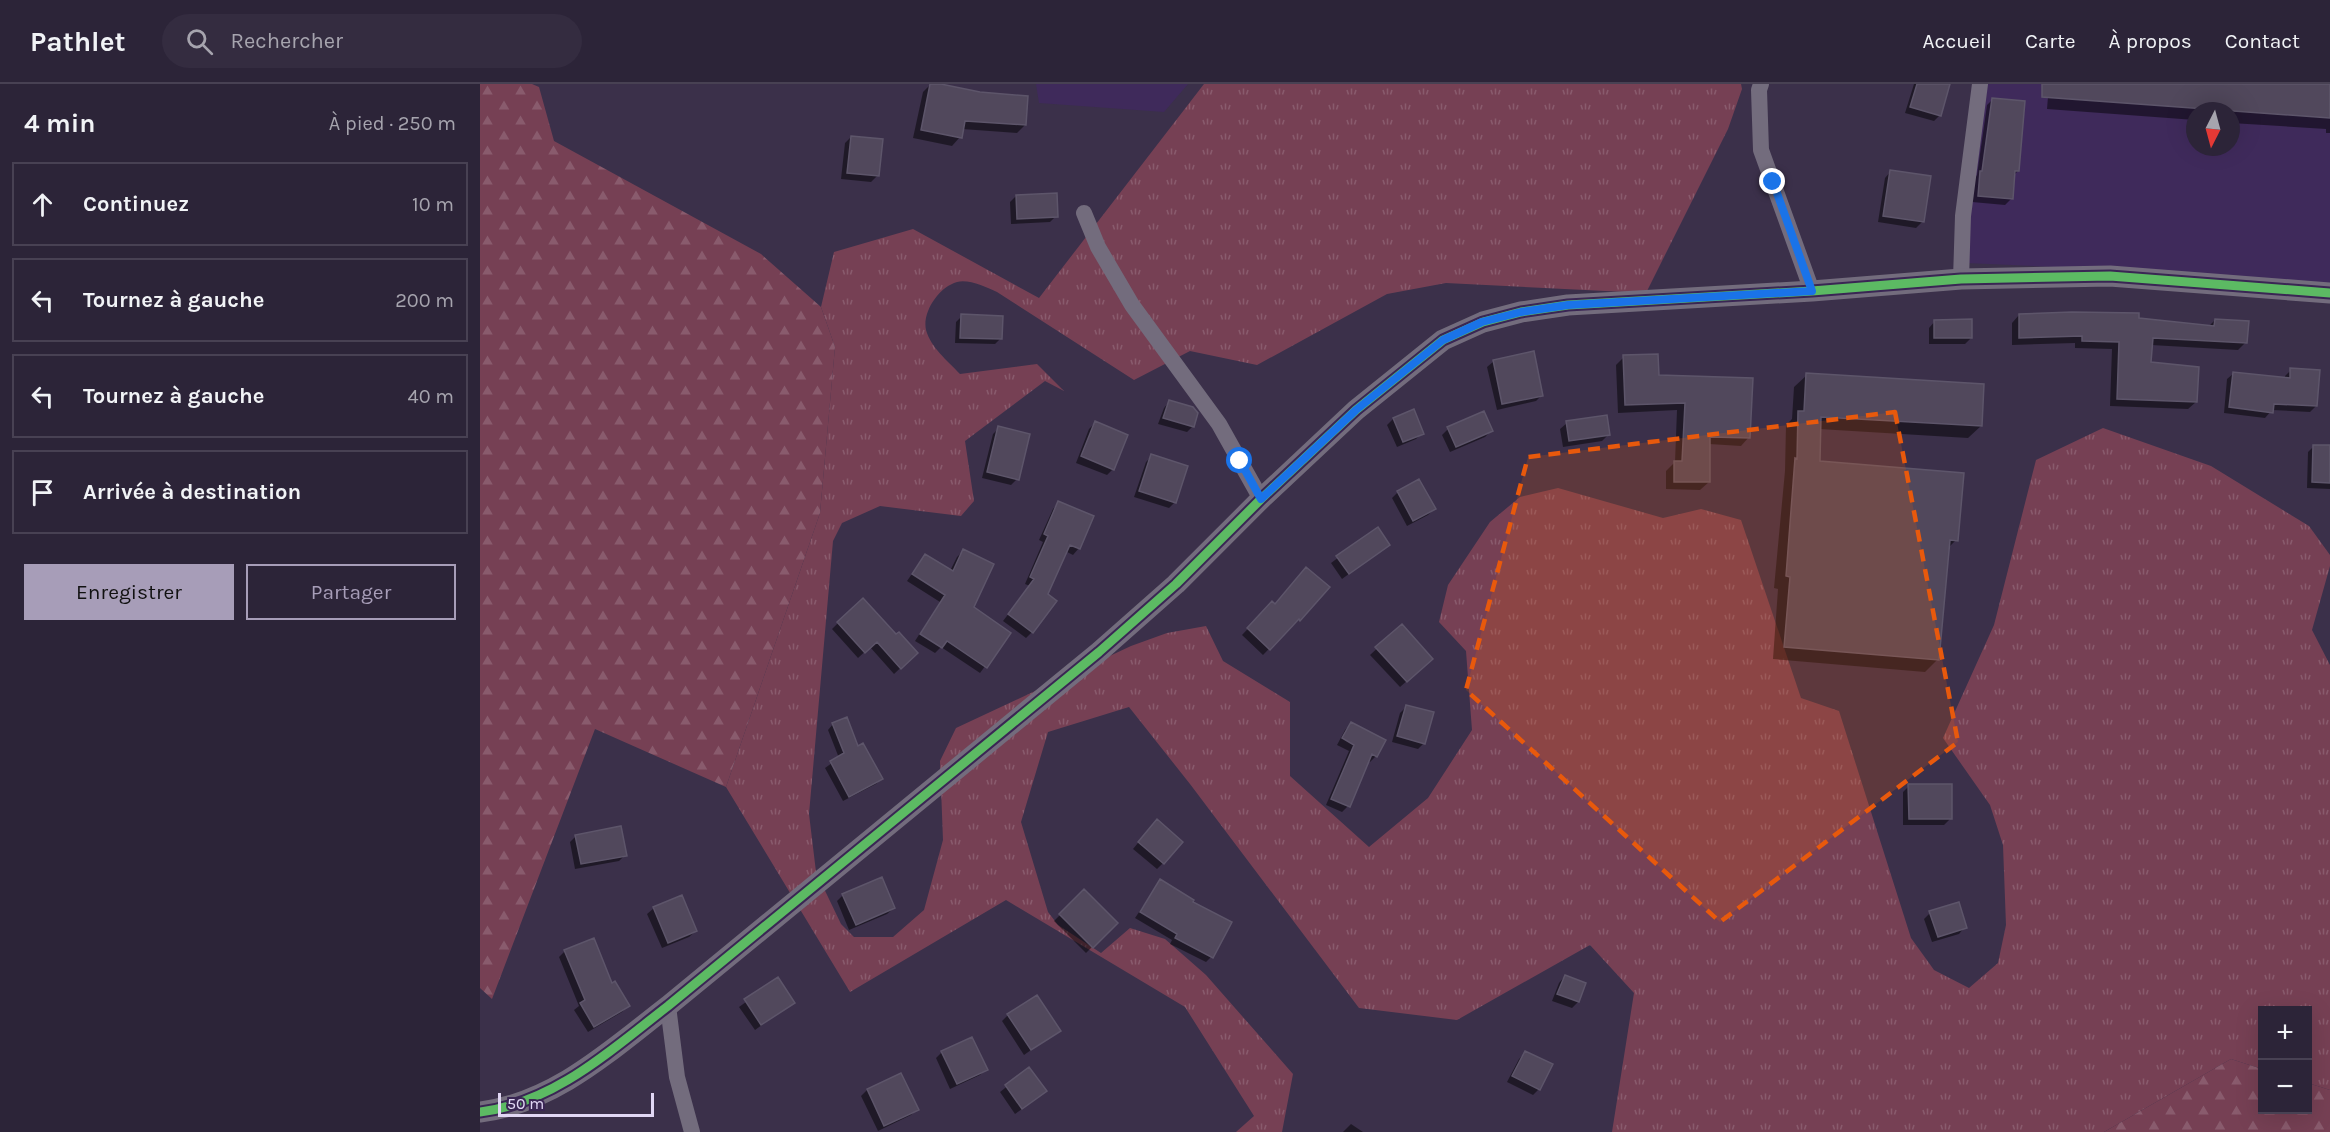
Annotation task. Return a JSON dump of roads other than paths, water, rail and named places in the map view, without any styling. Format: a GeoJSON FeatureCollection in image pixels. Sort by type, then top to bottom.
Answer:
{"type":"FeatureCollection","features":[{"type":"Feature","properties":{"kind":"street"},"geometry":{"type":"LineString","coordinates":[[1761,84],[1759,90],[1761,150],[1812,291]]}},
{"type":"Feature","properties":{"kind":"street"},"geometry":{"type":"LineString","coordinates":[[1960,279],[1963,216],[1980,84]]}},
{"type":"Feature","properties":{"kind":"street"},"geometry":{"type":"LineString","coordinates":[[1084,213],[1098,247],[1132,305],[1219,424],[1261,499]]}},
{"type":"Feature","properties":{"kind":"street"},"geometry":{"type":"LineString","coordinates":[[480,1112],[506,1108],[556,1088],[668,1006],[1099,652],[1176,584],[1261,499],[1356,410],[1443,340],[1482,322],[1521,312],[1568,305],[1812,291],[1960,279],[2110,276],[2330,293]]}},
{"type":"Feature","properties":{"kind":"street"},"geometry":{"type":"LineString","coordinates":[[668,1006],[677,1077],[692,1132]]}}]}
